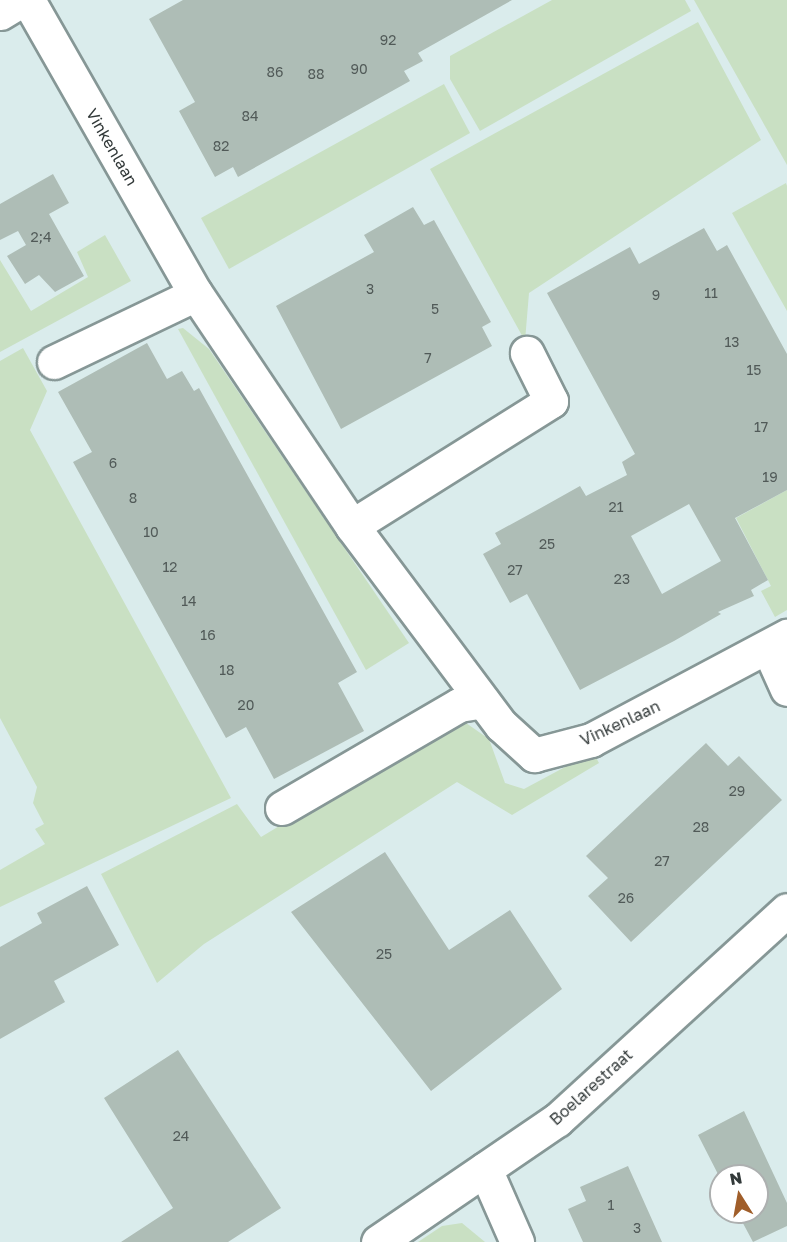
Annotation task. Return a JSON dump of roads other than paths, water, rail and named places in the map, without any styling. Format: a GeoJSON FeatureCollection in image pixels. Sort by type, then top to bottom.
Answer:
{"type":"FeatureCollection","features":[{"type":"Feature","properties":{"kind":"street"},"geometry":{"type":"LineString","coordinates":[[0,13],[22,0]]}},
{"type":"Feature","properties":{"kind":"street","name":"Vinkenlaan"},"geometry":{"type":"LineString","coordinates":[[28,0],[196,294],[352,526],[501,725],[534,755],[591,740],[777,642]]}},
{"type":"Feature","properties":{"kind":"street"},"geometry":{"type":"LineString","coordinates":[[54,362],[196,294]]}},
{"type":"Feature","properties":{"kind":"street"},"geometry":{"type":"LineString","coordinates":[[352,526],[551,401],[527,353]]}},
{"type":"Feature","properties":{"kind":"street"},"geometry":{"type":"LineString","coordinates":[[777,642],[787,689]]}},
{"type":"Feature","properties":{"kind":"street"},"geometry":{"type":"LineString","coordinates":[[282,808],[459,705],[483,701]]}},
{"type":"Feature","properties":{"kind":"street","name":"Boelarestraat"},"geometry":{"type":"LineString","coordinates":[[378,1242],[557,1120],[787,909]]}},
{"type":"Feature","properties":{"kind":"street"},"geometry":{"type":"LineString","coordinates":[[485,1168],[517,1242]]}}]}
